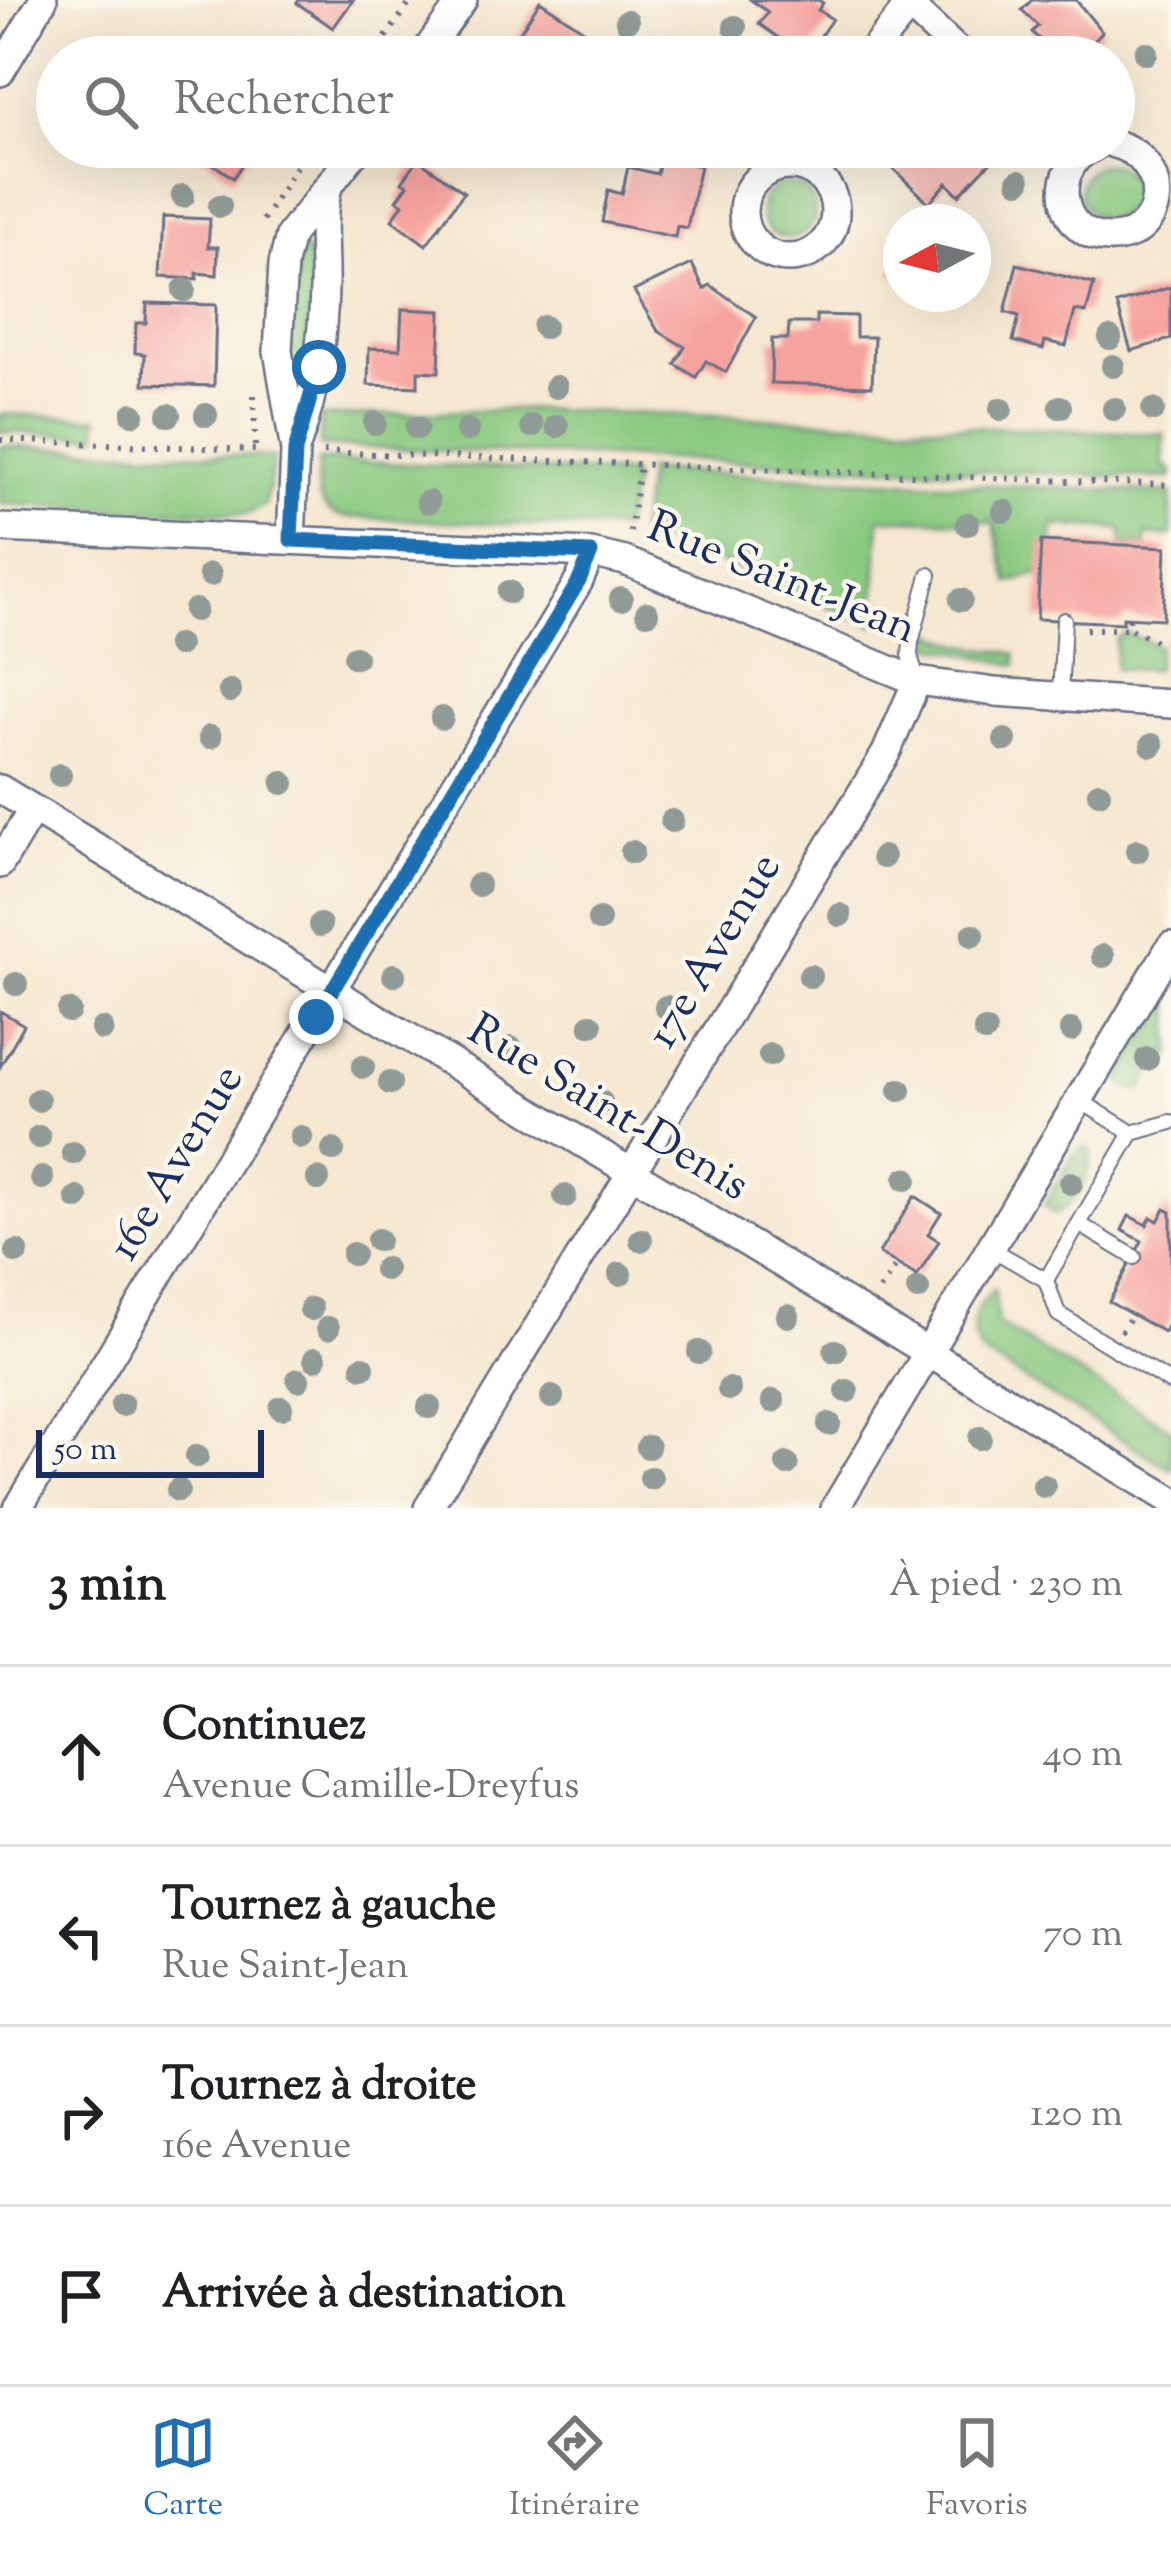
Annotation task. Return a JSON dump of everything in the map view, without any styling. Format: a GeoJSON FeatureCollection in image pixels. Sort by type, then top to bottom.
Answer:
{"type":"FeatureCollection","features":[{"type":"Feature","properties":{"kind":"street"},"geometry":{"type":"LineString","coordinates":[[0,72],[44,0]]}},
{"type":"Feature","properties":{"kind":"street"},"geometry":{"type":"LineString","coordinates":[[437,36],[463,0]]}},
{"type":"Feature","properties":{"kind":"street"},"geometry":{"type":"LineString","coordinates":[[883,36],[906,3],[941,36]]}},
{"type":"Feature","properties":{"kind":"street"},"geometry":{"type":"LineString","coordinates":[[1070,168],[1062,188],[1071,218],[1095,236],[1126,236],[1150,217],[1156,187],[1144,158],[1135,154]]}},
{"type":"Feature","properties":{"kind":"street"},"geometry":{"type":"LineString","coordinates":[[307,452],[279,372],[283,264],[290,235],[344,168]]}},
{"type":"Feature","properties":{"kind":"street"},"geometry":{"type":"LineString","coordinates":[[291,540],[319,367],[325,280],[322,219],[328,191]]}},
{"type":"Feature","properties":{"kind":"street","name":"Rue Saint-Jean"},"geometry":{"type":"LineString","coordinates":[[0,528],[591,553],[625,561],[917,681],[995,692],[1171,704]]}},
{"type":"Feature","properties":{"kind":"street","name":"16e Avenue"},"geometry":{"type":"LineString","coordinates":[[19,1508],[583,574],[591,553]]}},
{"type":"Feature","properties":{"kind":"street","name":"17e Avenue"},"geometry":{"type":"LineString","coordinates":[[428,1508],[886,753],[917,681]]}},
{"type":"Feature","properties":{"kind":"street","name":"Rue Saint-Denis"},"geometry":{"type":"LineString","coordinates":[[0,789],[1171,1500]]}},
{"type":"Feature","properties":{"kind":"street"},"geometry":{"type":"LineString","coordinates":[[0,864],[33,809]]}},
{"type":"Feature","properties":{"kind":"street"},"geometry":{"type":"LineString","coordinates":[[835,1508],[1079,1100],[1162,979],[1171,946]]}},
{"type":"Feature","properties":{"kind":"lane"},"geometry":{"type":"LineString","coordinates":[[917,681],[911,642],[928,575]]}},
{"type":"Feature","properties":{"kind":"lane"},"geometry":{"type":"LineString","coordinates":[[1060,697],[1064,625]]}},
{"type":"Feature","properties":{"kind":"lane"},"geometry":{"type":"LineString","coordinates":[[1079,1100],[1132,1133]]}},
{"type":"Feature","properties":{"kind":"lane"},"geometry":{"type":"LineString","coordinates":[[1046,1280],[1132,1133],[1171,1122]]}},
{"type":"Feature","properties":{"kind":"lane"},"geometry":{"type":"LineString","coordinates":[[1078,1224],[1134,1257]]}},
{"type":"Feature","properties":{"kind":"lane"},"geometry":{"type":"LineString","coordinates":[[990,1248],[1046,1280],[1058,1314],[1171,1383]]}},
{"type":"Feature","properties":{"kind":"path"},"geometry":{"type":"LineString","coordinates":[[387,36],[412,0]]}},
{"type":"Feature","properties":{"kind":"path"},"geometry":{"type":"LineString","coordinates":[[0,440],[256,449]]}},
{"type":"Feature","properties":{"kind":"path"},"geometry":{"type":"LineString","coordinates":[[307,452],[1171,485]]}},
{"type":"Feature","properties":{"kind":"path"},"geometry":{"type":"LineString","coordinates":[[630,530],[640,464]]}},
{"type":"Feature","properties":{"kind":"path"},"geometry":{"type":"LineString","coordinates":[[1129,618],[1130,629]]}},
{"type":"Feature","properties":{"kind":"path"},"geometry":{"type":"LineString","coordinates":[[1064,625],[1130,629],[1171,642]]}},
{"type":"Feature","properties":{"kind":"path"},"geometry":{"type":"LineString","coordinates":[[880,1290],[897,1264]]}},
{"type":"Feature","properties":{"kind":"green space"},"geometry":{"type":"Polygon","coordinates":[[[1094,168],[1120,168],[1132,181],[1132,201],[1117,216],[1097,216],[1082,201],[1082,181],[1094,168]]]}},
{"type":"Feature","properties":{"kind":"green space"},"geometry":{"type":"Polygon","coordinates":[[[788,184],[807,192],[815,211],[807,230],[788,238],[769,230],[761,211],[769,192],[788,184]]]}},
{"type":"Feature","properties":{"kind":"green space"},"geometry":{"type":"Polygon","coordinates":[[[300,251],[309,251],[312,290],[303,394],[294,394],[289,349],[300,251]]]}},
{"type":"Feature","properties":{"kind":"green space"},"geometry":{"type":"Polygon","coordinates":[[[528,409],[1164,434],[1163,468],[1171,469],[1171,478],[320,446],[321,417],[528,409]]]}},
{"type":"Feature","properties":{"kind":"green space"},"geometry":{"type":"Polygon","coordinates":[[[0,414],[98,418],[98,436],[0,432],[0,414]]]}},
{"type":"Feature","properties":{"kind":"green space"},"geometry":{"type":"Polygon","coordinates":[[[0,446],[274,457],[265,505],[247,514],[0,504],[0,446]]]}},
{"type":"Feature","properties":{"kind":"green space"},"geometry":{"type":"Polygon","coordinates":[[[319,460],[632,474],[633,482],[622,529],[345,517],[322,504],[319,460]]]}},
{"type":"Feature","properties":{"kind":"green space"},"geometry":{"type":"Polygon","coordinates":[[[647,470],[1171,493],[1171,536],[1146,535],[1145,546],[1123,545],[1122,529],[1054,525],[1040,573],[1009,583],[993,522],[880,518],[874,625],[639,533],[647,470]]]}},
{"type":"Feature","properties":{"kind":"green space"},"geometry":{"type":"Polygon","coordinates":[[[924,630],[960,644],[1016,654],[1016,665],[920,643],[924,630]]]}},
{"type":"Feature","properties":{"kind":"green space"},"geometry":{"type":"Polygon","coordinates":[[[1126,633],[1158,646],[1155,670],[1115,669],[1116,639],[1126,633]]]}},
{"type":"Feature","properties":{"kind":"green space"},"geometry":{"type":"Polygon","coordinates":[[[1165,1003],[1171,1006],[1171,1056],[1163,1052],[1142,1090],[1133,1091],[1119,1081],[1165,1003]]]}},
{"type":"Feature","properties":{"kind":"green space"},"geometry":{"type":"Polygon","coordinates":[[[1083,1148],[1091,1149],[1086,1178],[1071,1202],[1055,1214],[1044,1204],[1083,1148]]]}},
{"type":"Feature","properties":{"kind":"green space"},"geometry":{"type":"Polygon","coordinates":[[[994,1289],[998,1324],[1171,1429],[1171,1469],[981,1353],[974,1335],[975,1319],[994,1289]]]}},
{"type":"Feature","properties":{"kind":"building"},"geometry":{"type":"Polygon","coordinates":[[[299,0],[353,0],[333,28],[299,0]]]}},
{"type":"Feature","properties":{"kind":"building"},"geometry":{"type":"Polygon","coordinates":[[[751,0],[818,0],[823,3],[818,10],[832,19],[820,36],[776,36],[759,24],[768,12],[751,0]]]}},
{"type":"Feature","properties":{"kind":"building"},"geometry":{"type":"Polygon","coordinates":[[[1032,0],[1076,0],[1102,32],[1098,36],[1036,36],[1032,32],[1038,26],[1022,10],[1032,0]]]}},
{"type":"Feature","properties":{"kind":"building"},"geometry":{"type":"Polygon","coordinates":[[[540,1],[585,31],[582,36],[517,36],[540,1]]]}},
{"type":"Feature","properties":{"kind":"building"},"geometry":{"type":"Polygon","coordinates":[[[219,168],[240,168],[233,178],[219,168]]]}},
{"type":"Feature","properties":{"kind":"building"},"geometry":{"type":"Polygon","coordinates":[[[412,168],[431,168],[464,192],[426,245],[392,220],[403,204],[397,200],[408,185],[402,182],[412,168]]]}},
{"type":"Feature","properties":{"kind":"building"},"geometry":{"type":"Polygon","coordinates":[[[628,168],[657,174],[658,168],[700,168],[687,228],[677,226],[675,237],[602,222],[608,190],[622,194],[628,168]]]}},
{"type":"Feature","properties":{"kind":"building"},"geometry":{"type":"Polygon","coordinates":[[[892,168],[985,168],[959,195],[947,183],[929,203],[892,168]]]}},
{"type":"Feature","properties":{"kind":"building"},"geometry":{"type":"Polygon","coordinates":[[[163,217],[210,219],[208,247],[218,247],[217,275],[160,277],[163,217]]]}},
{"type":"Feature","properties":{"kind":"building"},"geometry":{"type":"Polygon","coordinates":[[[692,264],[704,289],[710,285],[756,317],[726,372],[706,361],[696,377],[675,364],[685,347],[658,331],[634,291],[692,264]]]}},
{"type":"Feature","properties":{"kind":"building"},"geometry":{"type":"Polygon","coordinates":[[[1017,264],[1094,284],[1086,313],[1075,311],[1066,346],[1045,341],[1043,349],[1013,341],[1019,316],[1005,312],[1017,264]]]}},
{"type":"Feature","properties":{"kind":"building"},"geometry":{"type":"Polygon","coordinates":[[[1171,287],[1171,339],[1131,351],[1117,304],[1171,287]]]}},
{"type":"Feature","properties":{"kind":"building"},"geometry":{"type":"Polygon","coordinates":[[[147,303],[216,305],[214,386],[144,384],[145,354],[135,353],[136,323],[146,323],[147,303]]]}},
{"type":"Feature","properties":{"kind":"building"},"geometry":{"type":"Polygon","coordinates":[[[402,309],[441,311],[439,372],[418,371],[418,387],[368,385],[369,348],[400,349],[402,309]]]}},
{"type":"Feature","properties":{"kind":"building"},"geometry":{"type":"Polygon","coordinates":[[[816,315],[856,316],[856,337],[874,337],[872,386],[771,383],[772,339],[788,339],[789,323],[816,323],[816,315]]]}},
{"type":"Feature","properties":{"kind":"building"},"geometry":{"type":"Polygon","coordinates":[[[1041,541],[1166,547],[1163,619],[1123,617],[1123,623],[1037,619],[1041,541]]]}},
{"type":"Feature","properties":{"kind":"building"},"geometry":{"type":"Polygon","coordinates":[[[0,1011],[24,1025],[0,1067],[0,1011]]]}},
{"type":"Feature","properties":{"kind":"building"},"geometry":{"type":"Polygon","coordinates":[[[915,1196],[941,1213],[928,1234],[939,1241],[917,1276],[879,1253],[915,1196]]]}},
{"type":"Feature","properties":{"kind":"building"},"geometry":{"type":"Polygon","coordinates":[[[1165,1209],[1171,1212],[1171,1319],[1164,1332],[1109,1302],[1142,1241],[1122,1230],[1129,1216],[1147,1225],[1151,1217],[1158,1221],[1165,1209]]]}},
{"type":"Feature","properties":{"kind":"route"},"geometry":{"type":"LineString","coordinates":[[316,1017],[579,581],[591,553],[291,540],[295,451],[319,367]]}}]}
